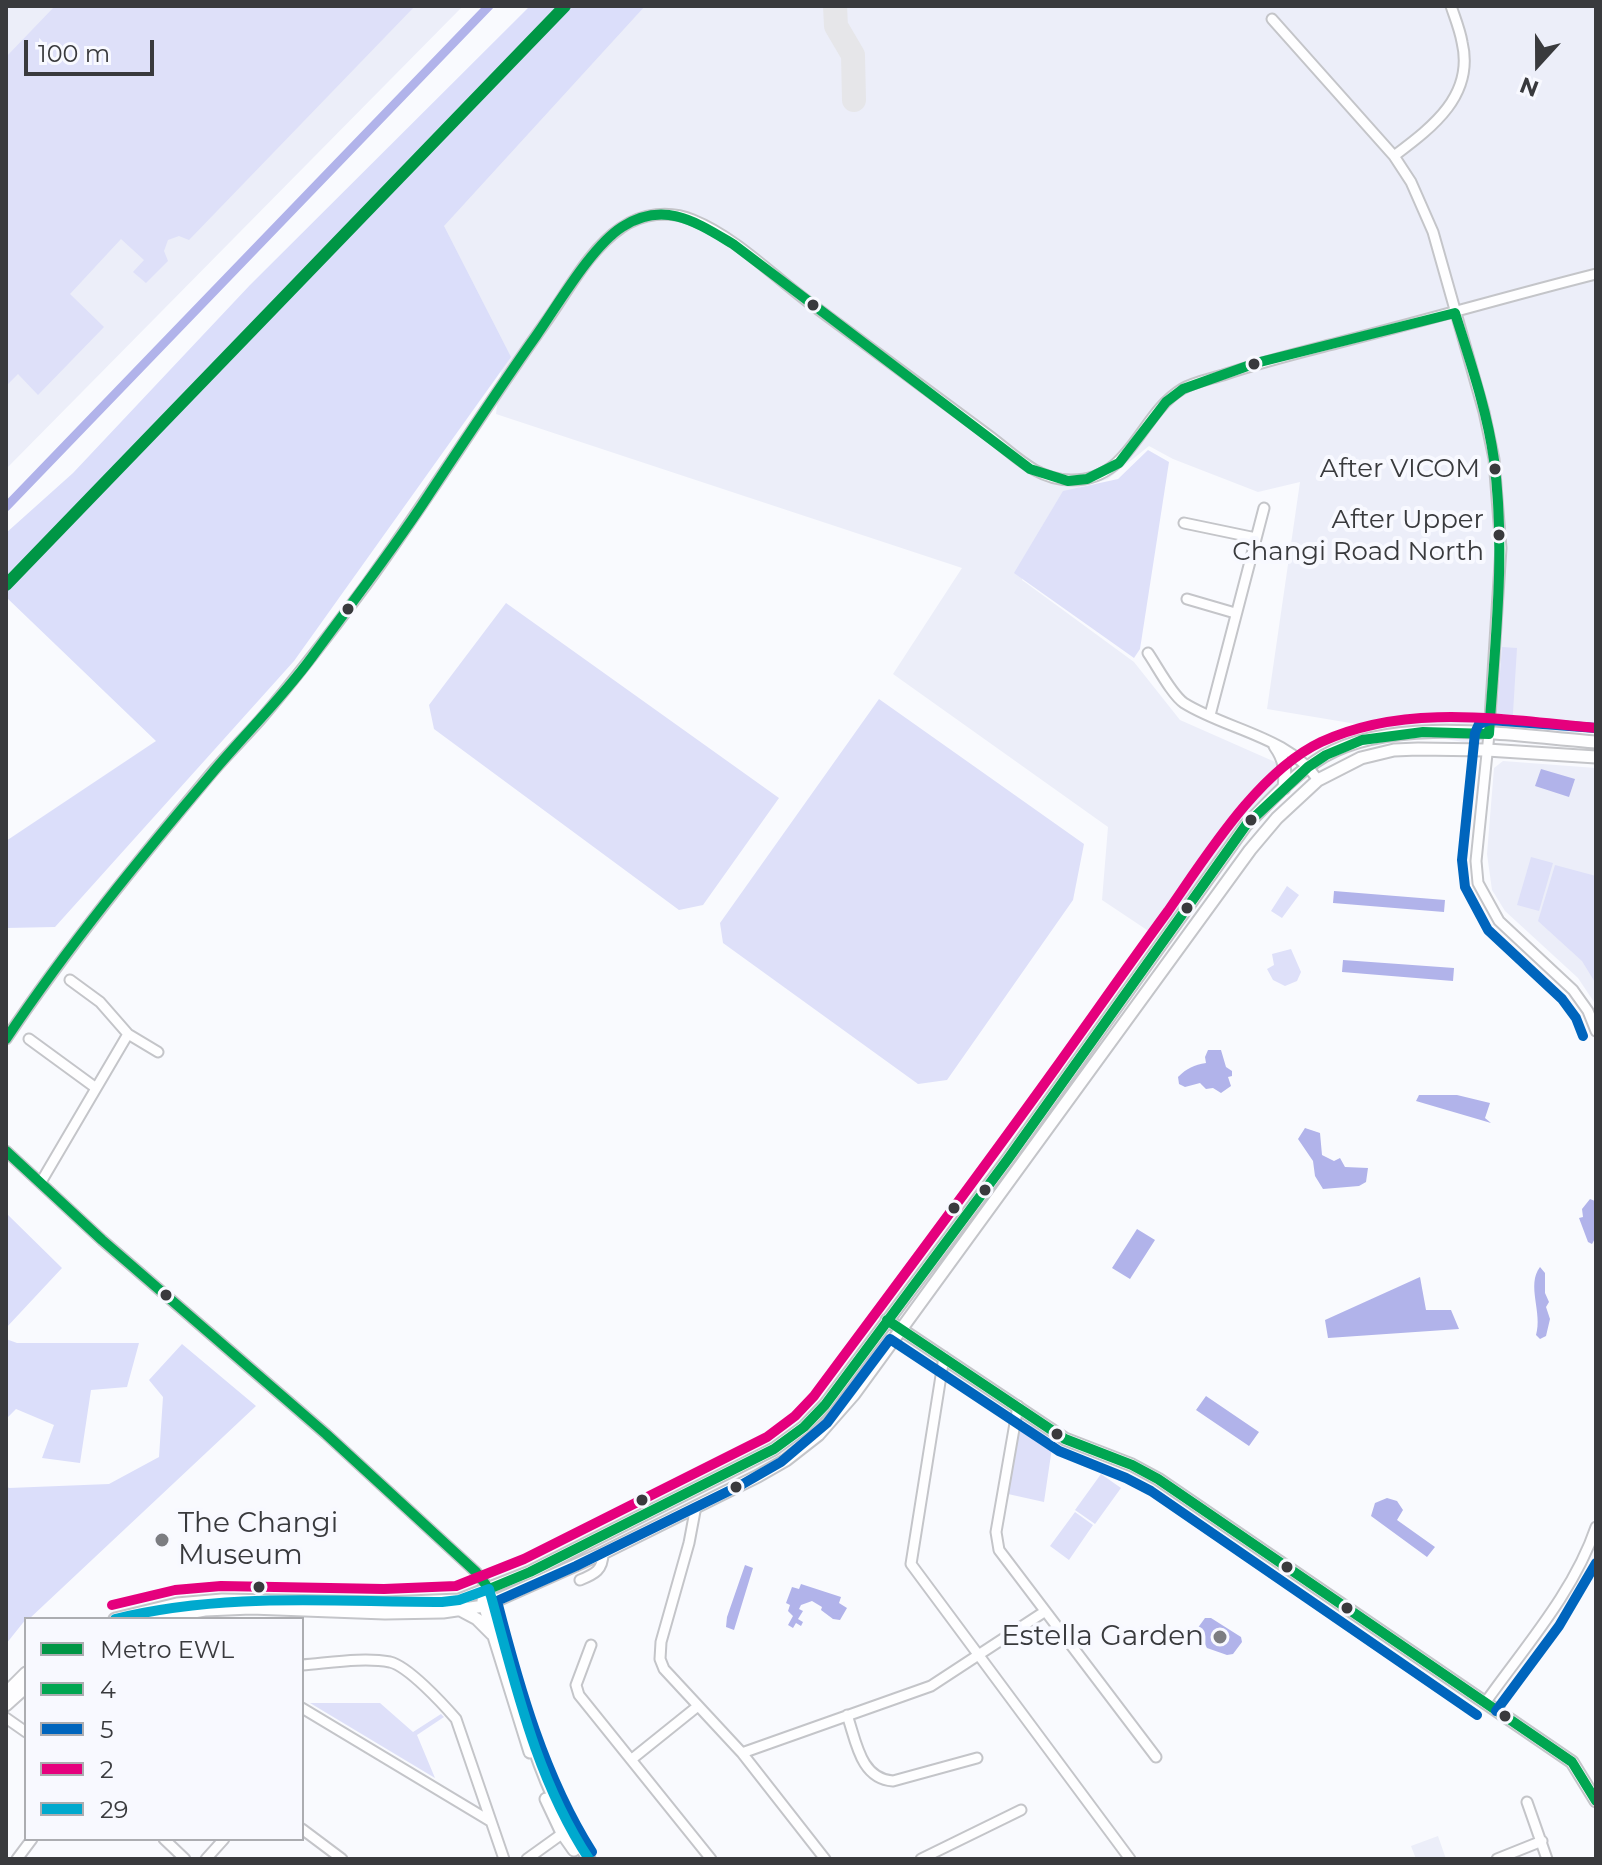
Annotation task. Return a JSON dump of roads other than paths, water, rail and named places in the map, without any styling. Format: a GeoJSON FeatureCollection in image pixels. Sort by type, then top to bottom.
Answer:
{"type":"FeatureCollection","features":[{"type":"Feature","properties":{"kind":"street"},"geometry":{"type":"LineString","coordinates":[[1394,156],[1445,115],[1457,91],[1462,73],[1463,45],[1451,6]]}},
{"type":"Feature","properties":{"kind":"street"},"geometry":{"type":"LineString","coordinates":[[1272,19],[1394,156],[1411,182],[1433,232],[1484,412],[1494,459],[1501,548],[1489,734],[1476,861],[1478,883],[1499,921],[1573,990],[1588,1011],[1596,1031]]}},
{"type":"Feature","properties":{"kind":"street"},"geometry":{"type":"LineString","coordinates":[[6,1039],[51,972],[92,919],[309,661],[370,579],[591,258],[620,228],[640,218],[670,214],[693,220],[733,244],[1030,469],[1068,481],[1087,479],[1119,463],[1166,402],[1183,389],[1256,363],[1596,274]]}},
{"type":"Feature","properties":{"kind":"street"},"geometry":{"type":"LineString","coordinates":[[1210,715],[1264,508]]}},
{"type":"Feature","properties":{"kind":"street"},"geometry":{"type":"LineString","coordinates":[[1184,523],[1256,538]]}},
{"type":"Feature","properties":{"kind":"street"},"geometry":{"type":"LineString","coordinates":[[1187,599],[1235,613]]}},
{"type":"Feature","properties":{"kind":"street"},"geometry":{"type":"LineString","coordinates":[[1148,653],[1178,697],[1275,746],[1308,767],[1318,780]]}},
{"type":"Feature","properties":{"kind":"street"},"geometry":{"type":"LineString","coordinates":[[122,1617],[203,1601],[249,1599],[384,1603],[459,1600],[530,1572],[786,1441],[825,1405],[1008,1159],[1246,825],[1308,767],[1326,755],[1366,739],[1423,732],[1596,742]]}},
{"type":"Feature","properties":{"kind":"street"},"geometry":{"type":"LineString","coordinates":[[1275,746],[1286,769],[1284,788]]}},
{"type":"Feature","properties":{"kind":"street"},"geometry":{"type":"LineString","coordinates":[[164,1617],[205,1610],[251,1608],[385,1613],[462,1611],[489,1604],[603,1553],[767,1471],[818,1435],[854,1394],[1250,850],[1277,818],[1318,780],[1361,758],[1394,750],[1487,750],[1596,757]]}},
{"type":"Feature","properties":{"kind":"street"},"geometry":{"type":"LineString","coordinates":[[70,980],[100,1002],[128,1034],[158,1052]]}},
{"type":"Feature","properties":{"kind":"street"},"geometry":{"type":"LineString","coordinates":[[41,1182],[128,1034]]}},
{"type":"Feature","properties":{"kind":"street"},"geometry":{"type":"LineString","coordinates":[[29,1039],[96,1088]]}},
{"type":"Feature","properties":{"kind":"street"},"geometry":{"type":"LineString","coordinates":[[1085,1049],[1105,1052]]}},
{"type":"Feature","properties":{"kind":"street"},"geometry":{"type":"LineString","coordinates":[[6,1151],[102,1240],[326,1434],[480,1578],[497,1621],[565,1831],[589,1859]]}},
{"type":"Feature","properties":{"kind":"street"},"geometry":{"type":"LineString","coordinates":[[887,1320],[1065,1439],[1132,1465],[1158,1479],[1572,1762],[1596,1801]]}},
{"type":"Feature","properties":{"kind":"street"},"geometry":{"type":"LineString","coordinates":[[944,1357],[911,1564],[1130,1859]]}},
{"type":"Feature","properties":{"kind":"street"},"geometry":{"type":"LineString","coordinates":[[1018,1406],[996,1532],[997,1543],[1004,1559],[1156,1757]]}},
{"type":"Feature","properties":{"kind":"street"},"geometry":{"type":"LineString","coordinates":[[696,1506],[689,1543],[661,1642],[660,1659],[675,1683],[742,1753],[825,1859]]}},
{"type":"Feature","properties":{"kind":"street"},"geometry":{"type":"LineString","coordinates":[[1485,1703],[1570,1584],[1596,1527]]}},
{"type":"Feature","properties":{"kind":"street"},"geometry":{"type":"LineString","coordinates":[[580,1580],[596,1574],[601,1568],[603,1553]]}},
{"type":"Feature","properties":{"kind":"street"},"geometry":{"type":"LineString","coordinates":[[497,1621],[517,1592]]}},
{"type":"Feature","properties":{"kind":"street"},"geometry":{"type":"LineString","coordinates":[[489,1604],[493,1634],[544,1794],[580,1859]]}},
{"type":"Feature","properties":{"kind":"street"},"geometry":{"type":"LineString","coordinates":[[462,1611],[477,1619],[493,1634]]}},
{"type":"Feature","properties":{"kind":"street"},"geometry":{"type":"LineString","coordinates":[[742,1753],[931,1686],[1044,1612]]}},
{"type":"Feature","properties":{"kind":"street"},"geometry":{"type":"LineString","coordinates":[[591,1645],[576,1690],[711,1859]]}},
{"type":"Feature","properties":{"kind":"street"},"geometry":{"type":"LineString","coordinates":[[304,1665],[391,1662],[410,1675],[456,1719],[504,1859]]}},
{"type":"Feature","properties":{"kind":"street"},"geometry":{"type":"LineString","coordinates":[[6,1693],[24,1675]]}},
{"type":"Feature","properties":{"kind":"street"},"geometry":{"type":"LineString","coordinates":[[6,1705],[24,1689]]}},
{"type":"Feature","properties":{"kind":"street"},"geometry":{"type":"LineString","coordinates":[[632,1759],[698,1706]]}},
{"type":"Feature","properties":{"kind":"street"},"geometry":{"type":"LineString","coordinates":[[304,1709],[490,1821]]}},
{"type":"Feature","properties":{"kind":"street"},"geometry":{"type":"LineString","coordinates":[[847,1715],[862,1758],[878,1778],[884,1780],[893,1781],[977,1758]]}},
{"type":"Feature","properties":{"kind":"street"},"geometry":{"type":"LineString","coordinates":[[6,1718],[24,1731]]}},
{"type":"Feature","properties":{"kind":"street"},"geometry":{"type":"LineString","coordinates":[[1527,1802],[1547,1859]]}},
{"type":"Feature","properties":{"kind":"street"},"geometry":{"type":"LineString","coordinates":[[921,1859],[1021,1810]]}},
{"type":"Feature","properties":{"kind":"street"},"geometry":{"type":"LineString","coordinates":[[304,1830],[342,1859]]}},
{"type":"Feature","properties":{"kind":"street"},"geometry":{"type":"LineString","coordinates":[[527,1859],[565,1831]]}},
{"type":"Feature","properties":{"kind":"street"},"geometry":{"type":"LineString","coordinates":[[17,1859],[30,1841]]}},
{"type":"Feature","properties":{"kind":"street"},"geometry":{"type":"LineString","coordinates":[[166,1841],[185,1859]]}},
{"type":"Feature","properties":{"kind":"street"},"geometry":{"type":"LineString","coordinates":[[206,1859],[222,1841]]}},
{"type":"Feature","properties":{"kind":"street"},"geometry":{"type":"LineString","coordinates":[[1497,1859],[1542,1841]]}},
{"type":"Feature","properties":{"kind":"street"},"geometry":{"type":"LineString","coordinates":[[940,1849],[945,1859]]}},
{"type":"Feature","properties":{"kind":"street"},"geometry":{"type":"LineString","coordinates":[[169,1859],[176,1850]]}},
{"type":"Feature","properties":{"kind":"water"},"geometry":{"type":"Polygon","coordinates":[[[1541,769],[1575,779],[1569,797],[1535,786],[1541,769]]]}},
{"type":"Feature","properties":{"kind":"water"},"geometry":{"type":"Polygon","coordinates":[[[1334,891],[1445,900],[1444,912],[1333,903],[1334,891]]]}},
{"type":"Feature","properties":{"kind":"water"},"geometry":{"type":"Polygon","coordinates":[[[1343,960],[1454,968],[1453,981],[1342,972],[1343,960]]]}},
{"type":"Feature","properties":{"kind":"water"},"geometry":{"type":"Polygon","coordinates":[[[1208,1050],[1221,1050],[1226,1067],[1232,1071],[1232,1076],[1228,1077],[1231,1086],[1221,1093],[1213,1088],[1206,1089],[1200,1083],[1185,1087],[1179,1084],[1178,1077],[1184,1071],[1206,1063],[1208,1050]]]}},
{"type":"Feature","properties":{"kind":"water"},"geometry":{"type":"Polygon","coordinates":[[[1419,1095],[1457,1095],[1490,1103],[1485,1118],[1491,1123],[1416,1101],[1419,1095]]]}},
{"type":"Feature","properties":{"kind":"water"},"geometry":{"type":"Polygon","coordinates":[[[1305,1128],[1320,1133],[1322,1155],[1334,1161],[1340,1158],[1345,1167],[1368,1168],[1366,1182],[1359,1186],[1323,1189],[1315,1176],[1313,1161],[1298,1139],[1305,1128]]]}},
{"type":"Feature","properties":{"kind":"water"},"geometry":{"type":"Polygon","coordinates":[[[1590,1199],[1595,1201],[1597,1223],[1592,1244],[1588,1242],[1579,1218],[1583,1217],[1582,1209],[1590,1199]]]}},
{"type":"Feature","properties":{"kind":"water"},"geometry":{"type":"Polygon","coordinates":[[[1137,1229],[1155,1240],[1130,1279],[1112,1268],[1137,1229]]]}},
{"type":"Feature","properties":{"kind":"water"},"geometry":{"type":"Polygon","coordinates":[[[1540,1267],[1545,1273],[1545,1293],[1549,1302],[1546,1307],[1550,1319],[1546,1336],[1540,1339],[1536,1335],[1538,1318],[1534,1282],[1540,1267]]]}},
{"type":"Feature","properties":{"kind":"water"},"geometry":{"type":"Polygon","coordinates":[[[1420,1277],[1426,1310],[1451,1310],[1459,1329],[1328,1338],[1325,1320],[1420,1277]]]}},
{"type":"Feature","properties":{"kind":"water"},"geometry":{"type":"Polygon","coordinates":[[[1206,1396],[1259,1432],[1249,1446],[1196,1410],[1206,1396]]]}},
{"type":"Feature","properties":{"kind":"water"},"geometry":{"type":"Polygon","coordinates":[[[1387,1498],[1397,1501],[1403,1510],[1397,1520],[1435,1547],[1427,1557],[1371,1516],[1375,1503],[1387,1498]]]}},
{"type":"Feature","properties":{"kind":"water"},"geometry":{"type":"Polygon","coordinates":[[[745,1565],[753,1568],[734,1630],[726,1627],[727,1617],[745,1565]]]}},
{"type":"Feature","properties":{"kind":"water"},"geometry":{"type":"Polygon","coordinates":[[[801,1584],[841,1597],[839,1603],[847,1608],[840,1620],[833,1619],[812,1601],[799,1609],[803,1611],[798,1619],[803,1622],[801,1626],[796,1623],[793,1628],[788,1625],[793,1616],[788,1611],[790,1605],[786,1603],[792,1587],[799,1589],[801,1584]]]}},
{"type":"Feature","properties":{"kind":"water","name":"Estella Garden"},"geometry":{"type":"Polygon","coordinates":[[[1205,1618],[1211,1618],[1241,1637],[1242,1642],[1233,1654],[1207,1648],[1197,1629],[1205,1618]]]}},
{"type":"Feature","properties":{"kind":"waterway"},"geometry":{"type":"LineString","coordinates":[[6,507],[489,6]]}},
{"type":"Feature","properties":{"kind":"metro line","name":"EWL"},"geometry":{"type":"LineString","coordinates":[[6,585],[565,6]]}},
{"type":"Feature","properties":{"kind":"place","name":"After VICOM"},"geometry":{"type":"Point","coordinates":[1495,469]}},
{"type":"Feature","properties":{"kind":"place","name":"After Upper Changi Road North"},"geometry":{"type":"Point","coordinates":[1499,535]}},
{"type":"Feature","properties":{"kind":"place","name":"The Changi Museum"},"geometry":{"type":"Point","coordinates":[162,1540]}},
{"type":"Feature","properties":{"kind":"place","name":"Estella Garden"},"geometry":{"type":"Point","coordinates":[1220,1637]}}]}
